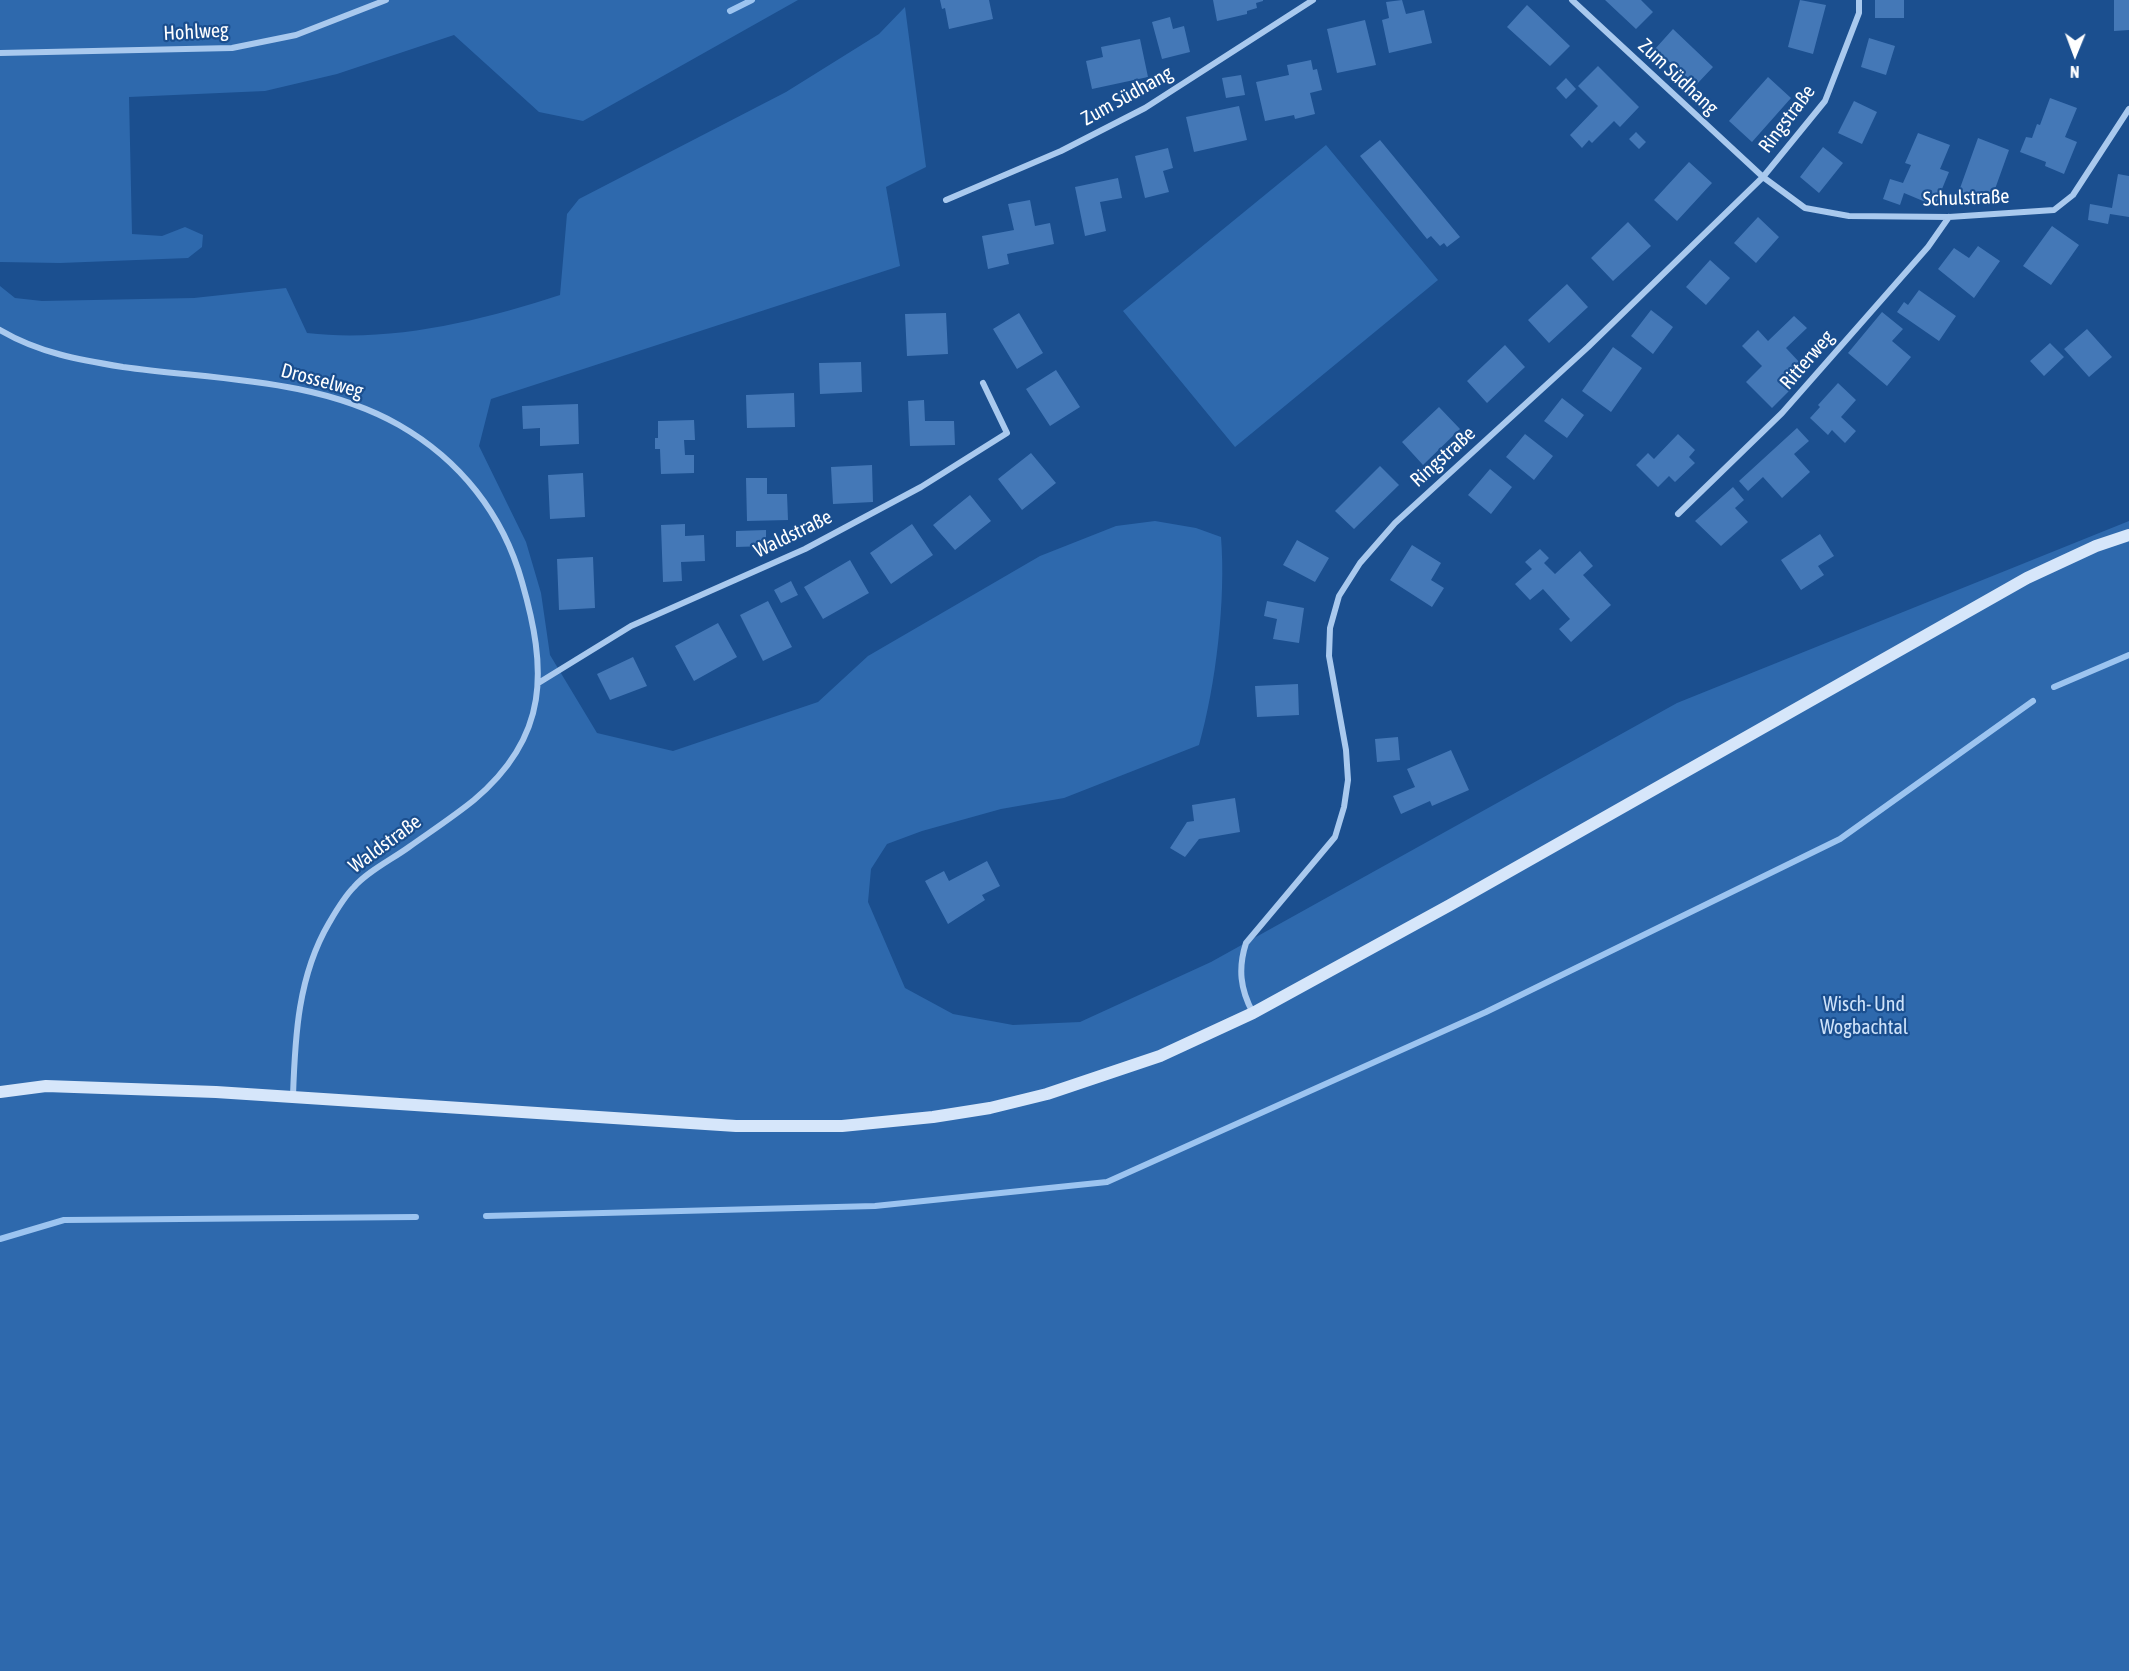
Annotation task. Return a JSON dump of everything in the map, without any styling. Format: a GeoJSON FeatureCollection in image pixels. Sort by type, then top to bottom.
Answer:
{"type":"FeatureCollection","features":[{"type":"Feature","properties":{"kind":"main road"},"geometry":{"type":"LineString","coordinates":[[0,1092],[46,1086],[292,1096],[736,1126],[842,1125],[990,1108],[1047,1094],[1161,1056],[1253,1013],[1501,877],[2027,578],[2096,546],[2129,535]]}},
{"type":"Feature","properties":{"kind":"street","name":"Hohlweg"},"geometry":{"type":"LineString","coordinates":[[0,53],[232,48],[296,35],[386,0]]}},
{"type":"Feature","properties":{"kind":"street","name":"Zum Südhang"},"geometry":{"type":"LineString","coordinates":[[946,200],[1061,151],[1145,108],[1313,0]]}},
{"type":"Feature","properties":{"kind":"street","name":"Zum Südhang"},"geometry":{"type":"LineString","coordinates":[[1572,0],[1762,177]]}},
{"type":"Feature","properties":{"kind":"street","name":"Ringstraße"},"geometry":{"type":"LineString","coordinates":[[1253,1013],[1244,996],[1239,963],[1246,943],[1335,837],[1344,807],[1348,780],[1346,750],[1329,656],[1330,628],[1339,596],[1360,563],[1395,523],[1588,347],[1762,177],[1825,101],[1858,14],[1858,0]]}},
{"type":"Feature","properties":{"kind":"street","name":"Schulstraße"},"geometry":{"type":"LineString","coordinates":[[1762,177],[1805,208],[1849,216],[1948,217],[2054,210],[2073,195],[2129,109]]}},
{"type":"Feature","properties":{"kind":"street","name":"Ritterweg"},"geometry":{"type":"LineString","coordinates":[[1678,514],[1782,414],[1928,248],[1948,217]]}},
{"type":"Feature","properties":{"kind":"street","name":"Drosselweg"},"geometry":{"type":"LineString","coordinates":[[0,330],[19,341],[69,358],[274,384],[351,402],[400,426],[450,462],[501,524],[516,558],[533,619],[538,652]]}},
{"type":"Feature","properties":{"kind":"street","name":"Waldstraße"},"geometry":{"type":"LineString","coordinates":[[540,682],[631,626],[805,549],[921,488],[1007,433],[982,383]]}},
{"type":"Feature","properties":{"kind":"street","name":"Waldstraße"},"geometry":{"type":"LineString","coordinates":[[292,1096],[299,1000],[314,954],[329,923],[354,886],[474,800],[498,776],[529,726],[540,682],[538,652]]}},
{"type":"Feature","properties":{"kind":"green space"},"geometry":{"type":"Polygon","coordinates":[[[0,0],[798,0],[583,121],[539,112],[454,35],[337,74],[265,91],[129,97],[132,234],[162,236],[185,227],[203,235],[202,247],[188,258],[60,263],[0,262],[0,0]]]}},
{"type":"Feature","properties":{"kind":"green space","name":"Wisch- Und Wogbachtal"},"geometry":{"type":"Polygon","coordinates":[[[905,7],[926,167],[886,187],[900,266],[491,399],[479,446],[526,542],[541,593],[550,655],[597,733],[673,751],[818,702],[868,656],[1040,556],[1116,526],[1155,521],[1196,528],[1221,537],[1221,614],[1215,669],[1199,745],[1064,798],[1001,809],[922,831],[887,844],[871,869],[868,902],[905,988],[953,1014],[1013,1025],[1080,1022],[1211,962],[1677,703],[2129,521],[2129,1671],[0,1671],[0,286],[15,298],[42,301],[194,298],[286,288],[307,333],[339,335],[371,335],[435,328],[530,305],[560,295],[567,214],[579,199],[786,92],[879,34],[905,7]]]}},
{"type":"Feature","properties":{"kind":"green space"},"geometry":{"type":"Polygon","coordinates":[[[1326,145],[1438,280],[1235,447],[1123,311],[1326,145]]]}},
{"type":"Feature","properties":{"kind":"building"},"geometry":{"type":"Polygon","coordinates":[[[940,0],[989,0],[993,19],[949,29],[945,8],[942,9],[940,0]]]}},
{"type":"Feature","properties":{"kind":"building"},"geometry":{"type":"Polygon","coordinates":[[[1213,0],[1263,1],[1256,3],[1257,8],[1247,11],[1247,14],[1217,21],[1213,0]]]}},
{"type":"Feature","properties":{"kind":"building"},"geometry":{"type":"Polygon","coordinates":[[[1402,0],[1406,14],[1424,10],[1432,43],[1389,53],[1382,20],[1389,18],[1386,2],[1402,0]]]}},
{"type":"Feature","properties":{"kind":"building"},"geometry":{"type":"Polygon","coordinates":[[[1605,0],[1641,0],[1653,12],[1636,29],[1605,0]]]}},
{"type":"Feature","properties":{"kind":"building"},"geometry":{"type":"Polygon","coordinates":[[[1800,0],[1826,5],[1813,54],[1788,47],[1800,0]]]}},
{"type":"Feature","properties":{"kind":"building"},"geometry":{"type":"Polygon","coordinates":[[[1875,0],[1904,0],[1904,18],[1875,18],[1875,0]]]}},
{"type":"Feature","properties":{"kind":"building"},"geometry":{"type":"Polygon","coordinates":[[[2114,0],[2129,0],[2129,30],[2114,31],[2114,0]]]}},
{"type":"Feature","properties":{"kind":"building"},"geometry":{"type":"Polygon","coordinates":[[[1527,5],[1570,46],[1550,66],[1507,27],[1527,5]]]}},
{"type":"Feature","properties":{"kind":"building"},"geometry":{"type":"Polygon","coordinates":[[[1170,17],[1173,29],[1184,26],[1190,52],[1162,59],[1152,22],[1170,17]]]}},
{"type":"Feature","properties":{"kind":"building"},"geometry":{"type":"Polygon","coordinates":[[[1365,20],[1376,65],[1337,73],[1327,29],[1365,20]]]}},
{"type":"Feature","properties":{"kind":"building"},"geometry":{"type":"Polygon","coordinates":[[[1673,29],[1713,67],[1696,85],[1655,49],[1673,29]]]}},
{"type":"Feature","properties":{"kind":"building"},"geometry":{"type":"Polygon","coordinates":[[[1869,38],[1895,46],[1886,75],[1861,67],[1869,38]]]}},
{"type":"Feature","properties":{"kind":"building"},"geometry":{"type":"Polygon","coordinates":[[[1140,39],[1148,77],[1092,89],[1086,61],[1103,57],[1101,47],[1140,39]]]}},
{"type":"Feature","properties":{"kind":"building"},"geometry":{"type":"Polygon","coordinates":[[[1311,60],[1313,70],[1317,69],[1322,90],[1310,93],[1315,114],[1295,119],[1294,115],[1265,121],[1256,82],[1289,75],[1287,65],[1311,60]]]}},
{"type":"Feature","properties":{"kind":"building"},"geometry":{"type":"Polygon","coordinates":[[[1598,66],[1639,107],[1620,127],[1614,121],[1592,143],[1589,140],[1582,148],[1570,135],[1598,106],[1578,86],[1598,66]]]}},
{"type":"Feature","properties":{"kind":"building"},"geometry":{"type":"Polygon","coordinates":[[[1241,75],[1245,95],[1226,98],[1222,78],[1241,75]]]}},
{"type":"Feature","properties":{"kind":"building"},"geometry":{"type":"Polygon","coordinates":[[[1768,77],[1791,98],[1752,142],[1729,121],[1768,77]]]}},
{"type":"Feature","properties":{"kind":"building"},"geometry":{"type":"Polygon","coordinates":[[[1566,78],[1576,89],[1566,99],[1556,88],[1566,78]]]}},
{"type":"Feature","properties":{"kind":"building"},"geometry":{"type":"Polygon","coordinates":[[[2050,98],[2077,108],[2065,137],[2077,142],[2064,174],[2045,166],[2046,162],[2020,152],[2026,137],[2032,138],[2037,124],[2040,125],[2050,98]]]}},
{"type":"Feature","properties":{"kind":"building"},"geometry":{"type":"Polygon","coordinates":[[[1854,101],[1877,112],[1862,144],[1838,133],[1854,101]]]}},
{"type":"Feature","properties":{"kind":"building"},"geometry":{"type":"Polygon","coordinates":[[[1239,106],[1247,140],[1194,152],[1186,117],[1239,106]]]}},
{"type":"Feature","properties":{"kind":"building"},"geometry":{"type":"Polygon","coordinates":[[[1636,132],[1646,142],[1639,149],[1629,139],[1636,132]]]}},
{"type":"Feature","properties":{"kind":"building"},"geometry":{"type":"Polygon","coordinates":[[[1918,133],[1950,145],[1940,169],[1949,172],[1935,206],[1904,193],[1900,205],[1883,199],[1890,179],[1903,183],[1911,165],[1905,163],[1918,133]]]}},
{"type":"Feature","properties":{"kind":"building"},"geometry":{"type":"Polygon","coordinates":[[[1978,138],[2009,150],[1990,203],[1959,191],[1978,138]]]}},
{"type":"Feature","properties":{"kind":"building"},"geometry":{"type":"Polygon","coordinates":[[[1380,140],[1460,237],[1447,247],[1444,243],[1440,246],[1431,236],[1427,239],[1360,156],[1380,140]]]}},
{"type":"Feature","properties":{"kind":"building"},"geometry":{"type":"Polygon","coordinates":[[[1823,147],[1843,163],[1819,193],[1800,177],[1823,147]]]}},
{"type":"Feature","properties":{"kind":"building"},"geometry":{"type":"Polygon","coordinates":[[[1168,148],[1173,168],[1163,171],[1169,192],[1145,198],[1135,156],[1168,148]]]}},
{"type":"Feature","properties":{"kind":"building"},"geometry":{"type":"Polygon","coordinates":[[[1689,162],[1712,183],[1677,221],[1654,200],[1689,162]]]}},
{"type":"Feature","properties":{"kind":"building"},"geometry":{"type":"Polygon","coordinates":[[[2118,174],[2129,176],[2129,217],[2110,214],[2108,224],[2088,220],[2090,204],[2112,208],[2118,174]]]}},
{"type":"Feature","properties":{"kind":"building"},"geometry":{"type":"Polygon","coordinates":[[[1118,178],[1122,198],[1100,202],[1106,231],[1085,236],[1075,187],[1118,178]]]}},
{"type":"Feature","properties":{"kind":"building"},"geometry":{"type":"Polygon","coordinates":[[[1030,200],[1035,226],[1050,223],[1054,244],[1007,254],[1009,264],[988,269],[982,236],[1014,230],[1008,204],[1030,200]]]}},
{"type":"Feature","properties":{"kind":"building"},"geometry":{"type":"Polygon","coordinates":[[[1758,217],[1779,237],[1756,263],[1734,243],[1758,217]]]}},
{"type":"Feature","properties":{"kind":"building"},"geometry":{"type":"Polygon","coordinates":[[[1628,222],[1651,246],[1613,281],[1591,258],[1628,222]]]}},
{"type":"Feature","properties":{"kind":"building"},"geometry":{"type":"Polygon","coordinates":[[[2052,226],[2079,245],[2051,285],[2023,266],[2052,226]]]}},
{"type":"Feature","properties":{"kind":"building"},"geometry":{"type":"Polygon","coordinates":[[[1978,246],[2000,261],[1974,298],[1938,269],[1954,248],[1969,258],[1978,246]]]}},
{"type":"Feature","properties":{"kind":"building"},"geometry":{"type":"Polygon","coordinates":[[[1710,260],[1730,278],[1706,305],[1686,287],[1710,260]]]}},
{"type":"Feature","properties":{"kind":"building"},"geometry":{"type":"Polygon","coordinates":[[[1567,284],[1588,307],[1549,343],[1528,320],[1567,284]]]}},
{"type":"Feature","properties":{"kind":"building"},"geometry":{"type":"Polygon","coordinates":[[[1919,290],[1956,316],[1939,341],[1897,312],[1904,302],[1908,305],[1919,290]]]}},
{"type":"Feature","properties":{"kind":"building"},"geometry":{"type":"Polygon","coordinates":[[[1651,310],[1673,327],[1653,354],[1631,336],[1651,310]]]}},
{"type":"Feature","properties":{"kind":"building"},"geometry":{"type":"Polygon","coordinates":[[[1882,312],[1903,329],[1892,341],[1911,357],[1887,386],[1848,353],[1882,312]]]}},
{"type":"Feature","properties":{"kind":"building"},"geometry":{"type":"Polygon","coordinates":[[[946,313],[948,354],[907,356],[905,314],[946,313]]]}},
{"type":"Feature","properties":{"kind":"building"},"geometry":{"type":"Polygon","coordinates":[[[1019,313],[1043,353],[1017,369],[993,329],[1019,313]]]}},
{"type":"Feature","properties":{"kind":"building"},"geometry":{"type":"Polygon","coordinates":[[[1794,316],[1807,328],[1786,348],[1801,364],[1783,381],[1791,389],[1772,408],[1746,382],[1762,366],[1742,346],[1758,330],[1768,341],[1794,316]]]}},
{"type":"Feature","properties":{"kind":"building"},"geometry":{"type":"Polygon","coordinates":[[[2087,329],[2112,357],[2089,377],[2064,349],[2087,329]]]}},
{"type":"Feature","properties":{"kind":"building"},"geometry":{"type":"Polygon","coordinates":[[[2050,343],[2064,357],[2044,376],[2030,361],[2050,343]]]}},
{"type":"Feature","properties":{"kind":"building"},"geometry":{"type":"Polygon","coordinates":[[[1505,345],[1525,367],[1487,403],[1467,381],[1505,345]]]}},
{"type":"Feature","properties":{"kind":"building"},"geometry":{"type":"Polygon","coordinates":[[[1613,347],[1642,368],[1611,412],[1582,391],[1613,347]]]}},
{"type":"Feature","properties":{"kind":"building"},"geometry":{"type":"Polygon","coordinates":[[[861,362],[862,392],[820,394],[819,363],[861,362]]]}},
{"type":"Feature","properties":{"kind":"building"},"geometry":{"type":"Polygon","coordinates":[[[1056,370],[1080,407],[1050,426],[1026,389],[1056,370]]]}},
{"type":"Feature","properties":{"kind":"building"},"geometry":{"type":"Polygon","coordinates":[[[1838,383],[1856,400],[1841,417],[1856,431],[1845,443],[1832,430],[1828,435],[1810,418],[1820,407],[1818,405],[1838,383]]]}},
{"type":"Feature","properties":{"kind":"building"},"geometry":{"type":"Polygon","coordinates":[[[794,393],[795,427],[747,428],[746,395],[794,393]]]}},
{"type":"Feature","properties":{"kind":"building"},"geometry":{"type":"Polygon","coordinates":[[[1562,398],[1584,415],[1567,438],[1544,421],[1562,398]]]}},
{"type":"Feature","properties":{"kind":"building"},"geometry":{"type":"Polygon","coordinates":[[[924,400],[925,421],[954,421],[955,445],[910,446],[908,401],[924,400]]]}},
{"type":"Feature","properties":{"kind":"building"},"geometry":{"type":"Polygon","coordinates":[[[578,404],[579,444],[540,446],[540,428],[523,429],[522,406],[578,404]]]}},
{"type":"Feature","properties":{"kind":"building"},"geometry":{"type":"Polygon","coordinates":[[[1439,407],[1460,429],[1423,465],[1402,442],[1439,407]]]}},
{"type":"Feature","properties":{"kind":"building"},"geometry":{"type":"Polygon","coordinates":[[[694,420],[695,440],[684,440],[685,455],[694,455],[694,473],[661,474],[660,449],[655,449],[655,438],[658,438],[658,421],[694,420]]]}},
{"type":"Feature","properties":{"kind":"building"},"geometry":{"type":"Polygon","coordinates":[[[1797,428],[1809,441],[1794,454],[1810,472],[1782,498],[1763,477],[1748,491],[1739,481],[1797,428]]]}},
{"type":"Feature","properties":{"kind":"building"},"geometry":{"type":"Polygon","coordinates":[[[1525,434],[1553,456],[1534,480],[1506,457],[1525,434]]]}},
{"type":"Feature","properties":{"kind":"building"},"geometry":{"type":"Polygon","coordinates":[[[1678,434],[1695,450],[1689,457],[1695,463],[1675,482],[1669,476],[1658,487],[1636,465],[1648,453],[1654,459],[1678,434]]]}},
{"type":"Feature","properties":{"kind":"building"},"geometry":{"type":"Polygon","coordinates":[[[1031,453],[1056,483],[1022,510],[998,479],[1031,453]]]}},
{"type":"Feature","properties":{"kind":"building"},"geometry":{"type":"Polygon","coordinates":[[[872,465],[873,502],[833,504],[831,467],[872,465]]]}},
{"type":"Feature","properties":{"kind":"building"},"geometry":{"type":"Polygon","coordinates":[[[1380,466],[1399,485],[1354,529],[1335,511],[1380,466]]]}},
{"type":"Feature","properties":{"kind":"building"},"geometry":{"type":"Polygon","coordinates":[[[1490,469],[1512,487],[1491,514],[1468,495],[1490,469]]]}},
{"type":"Feature","properties":{"kind":"building"},"geometry":{"type":"Polygon","coordinates":[[[583,473],[585,517],[550,519],[548,475],[583,473]]]}},
{"type":"Feature","properties":{"kind":"building"},"geometry":{"type":"Polygon","coordinates":[[[746,478],[767,478],[767,494],[787,494],[788,520],[747,521],[746,478]]]}},
{"type":"Feature","properties":{"kind":"building"},"geometry":{"type":"Polygon","coordinates":[[[1733,487],[1744,500],[1735,508],[1748,522],[1721,546],[1695,521],[1733,487]]]}},
{"type":"Feature","properties":{"kind":"building"},"geometry":{"type":"Polygon","coordinates":[[[970,495],[991,521],[955,550],[933,525],[970,495]]]}},
{"type":"Feature","properties":{"kind":"building"},"geometry":{"type":"Polygon","coordinates":[[[685,524],[685,536],[704,535],[705,561],[681,562],[682,581],[663,582],[661,525],[685,524]]]}},
{"type":"Feature","properties":{"kind":"building"},"geometry":{"type":"Polygon","coordinates":[[[912,524],[933,555],[891,584],[870,553],[912,524]]]}},
{"type":"Feature","properties":{"kind":"building"},"geometry":{"type":"Polygon","coordinates":[[[766,530],[766,546],[736,547],[736,531],[766,530]]]}},
{"type":"Feature","properties":{"kind":"building"},"geometry":{"type":"Polygon","coordinates":[[[1820,534],[1834,556],[1818,566],[1824,575],[1801,590],[1781,560],[1820,534]]]}},
{"type":"Feature","properties":{"kind":"building"},"geometry":{"type":"Polygon","coordinates":[[[1297,540],[1329,558],[1315,582],[1283,565],[1297,540]]]}},
{"type":"Feature","properties":{"kind":"building"},"geometry":{"type":"Polygon","coordinates":[[[1412,545],[1441,563],[1431,580],[1444,588],[1432,607],[1390,580],[1412,545]]]}},
{"type":"Feature","properties":{"kind":"building"},"geometry":{"type":"Polygon","coordinates":[[[1540,549],[1549,558],[1544,563],[1555,574],[1580,551],[1593,566],[1583,575],[1611,605],[1571,642],[1559,629],[1570,619],[1543,589],[1530,600],[1515,584],[1532,569],[1525,562],[1540,549]]]}},
{"type":"Feature","properties":{"kind":"building"},"geometry":{"type":"Polygon","coordinates":[[[593,557],[595,608],[559,610],[557,559],[593,557]]]}},
{"type":"Feature","properties":{"kind":"building"},"geometry":{"type":"Polygon","coordinates":[[[850,560],[869,593],[823,619],[804,587],[850,560]]]}},
{"type":"Feature","properties":{"kind":"building"},"geometry":{"type":"Polygon","coordinates":[[[791,581],[798,595],[781,603],[774,590],[791,581]]]}},
{"type":"Feature","properties":{"kind":"building"},"geometry":{"type":"Polygon","coordinates":[[[768,601],[792,647],[763,661],[740,615],[768,601]]]}},
{"type":"Feature","properties":{"kind":"building"},"geometry":{"type":"Polygon","coordinates":[[[1267,601],[1304,608],[1299,643],[1273,639],[1277,619],[1264,616],[1267,601]]]}},
{"type":"Feature","properties":{"kind":"building"},"geometry":{"type":"Polygon","coordinates":[[[718,623],[737,657],[694,681],[675,646],[718,623]]]}},
{"type":"Feature","properties":{"kind":"building"},"geometry":{"type":"Polygon","coordinates":[[[633,657],[647,686],[610,700],[597,674],[633,657]]]}},
{"type":"Feature","properties":{"kind":"building"},"geometry":{"type":"Polygon","coordinates":[[[1298,684],[1299,715],[1257,717],[1255,686],[1298,684]]]}},
{"type":"Feature","properties":{"kind":"building"},"geometry":{"type":"Polygon","coordinates":[[[1398,737],[1400,760],[1377,762],[1375,739],[1398,737]]]}},
{"type":"Feature","properties":{"kind":"building"},"geometry":{"type":"Polygon","coordinates":[[[1451,750],[1469,790],[1432,806],[1430,801],[1401,814],[1393,796],[1415,787],[1407,769],[1451,750]]]}},
{"type":"Feature","properties":{"kind":"building"},"geometry":{"type":"Polygon","coordinates":[[[1235,798],[1240,832],[1199,839],[1185,857],[1170,848],[1187,822],[1194,821],[1192,805],[1235,798]]]}},
{"type":"Feature","properties":{"kind":"building"},"geometry":{"type":"Polygon","coordinates":[[[987,861],[1000,886],[982,895],[985,900],[948,924],[925,881],[944,871],[949,881],[987,861]]]}},
{"type":"Feature","properties":{"kind":"waterway"},"geometry":{"type":"LineString","coordinates":[[730,11],[752,0]]}},
{"type":"Feature","properties":{"kind":"waterway"},"geometry":{"type":"LineString","coordinates":[[2054,687],[2129,655]]}},
{"type":"Feature","properties":{"kind":"waterway"},"geometry":{"type":"LineString","coordinates":[[486,1216],[875,1206],[1107,1182],[1486,1012],[1840,839],[2033,701]]}},
{"type":"Feature","properties":{"kind":"waterway"},"geometry":{"type":"LineString","coordinates":[[0,1239],[64,1220],[416,1217]]}}]}
